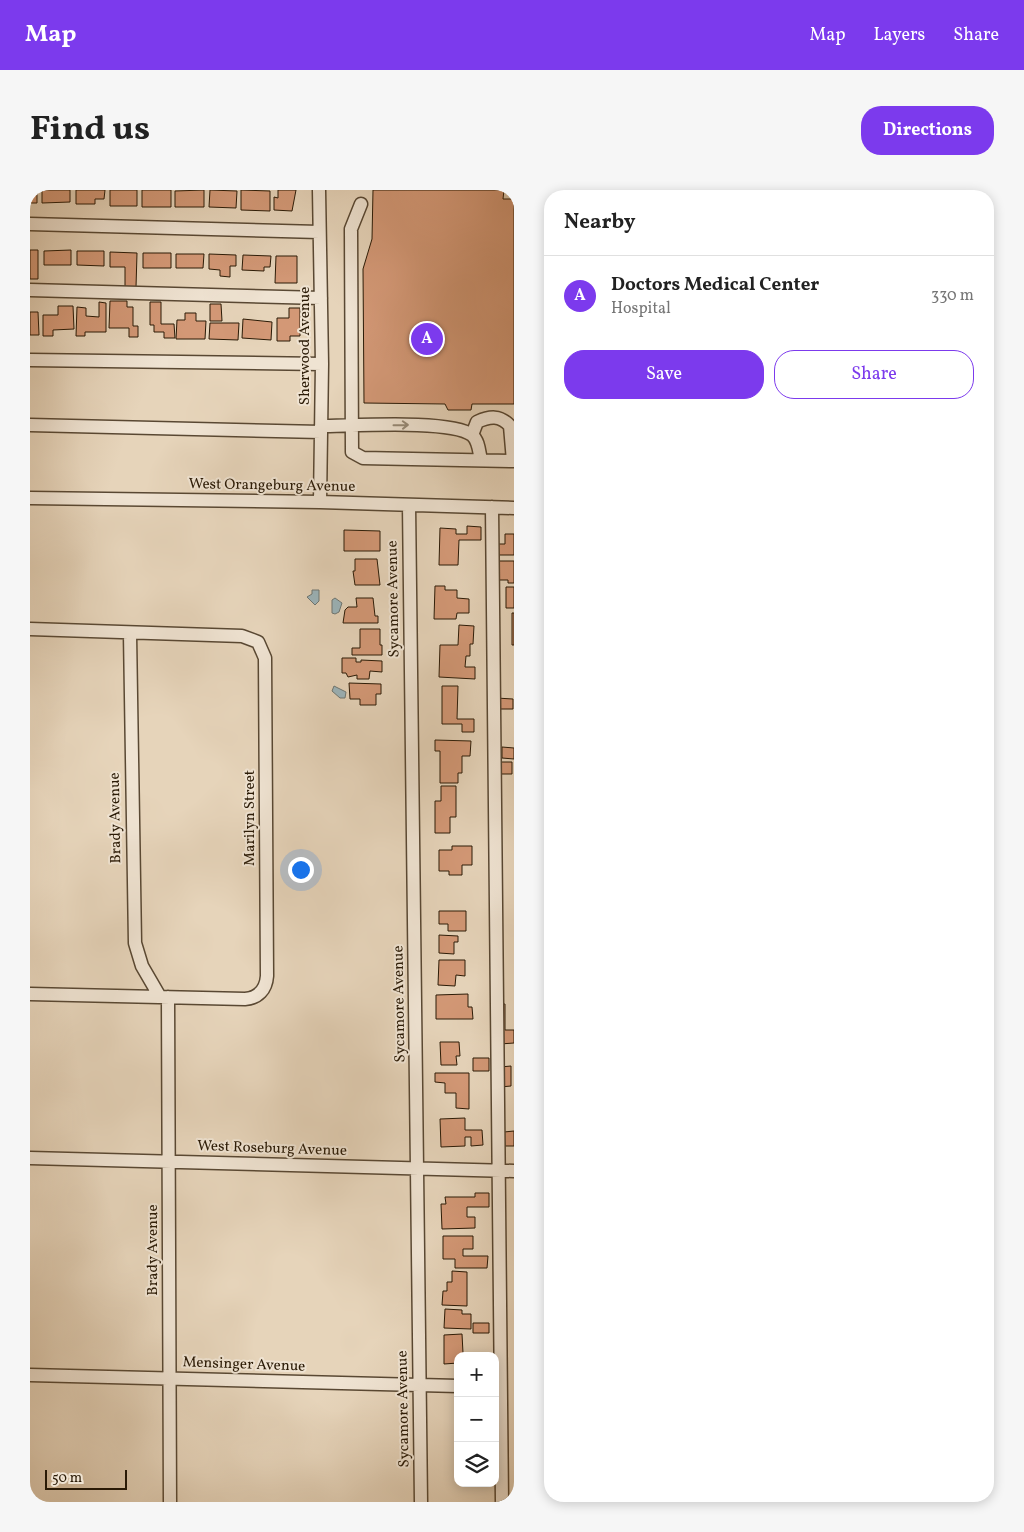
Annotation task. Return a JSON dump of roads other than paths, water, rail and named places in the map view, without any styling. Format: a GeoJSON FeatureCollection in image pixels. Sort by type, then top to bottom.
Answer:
{"type":"FeatureCollection","features":[{"type":"Feature","properties":{"kind":"street","name":"Sherwood Avenue"},"geometry":{"type":"LineString","coordinates":[[319,190],[322,364],[320,502]]}},
{"type":"Feature","properties":{"kind":"street"},"geometry":{"type":"LineString","coordinates":[[361,204],[351,229],[352,452],[363,458],[513,461],[510,426],[504,420],[490,416],[477,422],[472,435]]}},
{"type":"Feature","properties":{"kind":"street"},"geometry":{"type":"LineString","coordinates":[[30,224],[319,232]]}},
{"type":"Feature","properties":{"kind":"street"},"geometry":{"type":"LineString","coordinates":[[30,290],[320,298]]}},
{"type":"Feature","properties":{"kind":"street"},"geometry":{"type":"LineString","coordinates":[[30,360],[322,364]]}},
{"type":"Feature","properties":{"kind":"street"},"geometry":{"type":"LineString","coordinates":[[30,425],[321,429],[352,426],[430,425],[472,435],[478,443],[481,460]]}},
{"type":"Feature","properties":{"kind":"street","name":"West Orangeburg Avenue"},"geometry":{"type":"LineString","coordinates":[[30,498],[320,502],[514,508]]}},
{"type":"Feature","properties":{"kind":"street","name":"Sycamore Avenue"},"geometry":{"type":"LineString","coordinates":[[409,505],[419,1169],[421,1502]]}},
{"type":"Feature","properties":{"kind":"street"},"geometry":{"type":"LineString","coordinates":[[492,507],[498,1352]]}},
{"type":"Feature","properties":{"kind":"street"},"geometry":{"type":"LineString","coordinates":[[30,629],[130,634]]}},
{"type":"Feature","properties":{"kind":"street","name":"Marilyn Street"},"geometry":{"type":"LineString","coordinates":[[130,634],[242,636],[258,642],[265,658],[266,984],[261,992],[245,999],[164,997]]}},
{"type":"Feature","properties":{"kind":"street","name":"Brady Avenue"},"geometry":{"type":"LineString","coordinates":[[130,634],[135,944],[142,966],[164,997],[169,1162],[170,1502]]}},
{"type":"Feature","properties":{"kind":"street"},"geometry":{"type":"LineString","coordinates":[[30,994],[164,997]]}},
{"type":"Feature","properties":{"kind":"street","name":"West Roseburg Avenue"},"geometry":{"type":"LineString","coordinates":[[30,1158],[514,1171]]}},
{"type":"Feature","properties":{"kind":"street","name":"Mensinger Avenue"},"geometry":{"type":"LineString","coordinates":[[30,1375],[454,1386]]}},
{"type":"Feature","properties":{"kind":"street"},"geometry":{"type":"LineString","coordinates":[[499,1387],[514,1388]]}},
{"type":"Feature","properties":{"kind":"street"},"geometry":{"type":"LineString","coordinates":[[498,1397],[502,1502]]}},
{"type":"Feature","properties":{"kind":"water"},"geometry":{"type":"Polygon","coordinates":[[[312,590],[319,590],[319,601],[315,605],[307,597],[312,594],[312,590]]]}},
{"type":"Feature","properties":{"kind":"water"},"geometry":{"type":"Polygon","coordinates":[[[335,598],[342,603],[339,612],[335,614],[332,613],[332,600],[335,598]]]}},
{"type":"Feature","properties":{"kind":"water"},"geometry":{"type":"Polygon","coordinates":[[[334,686],[346,692],[345,698],[340,698],[332,691],[334,686]]]}},
{"type":"Feature","properties":{"kind":"place","name":"Doctors Medical Center"},"geometry":{"type":"Point","coordinates":[427,339]}}]}
